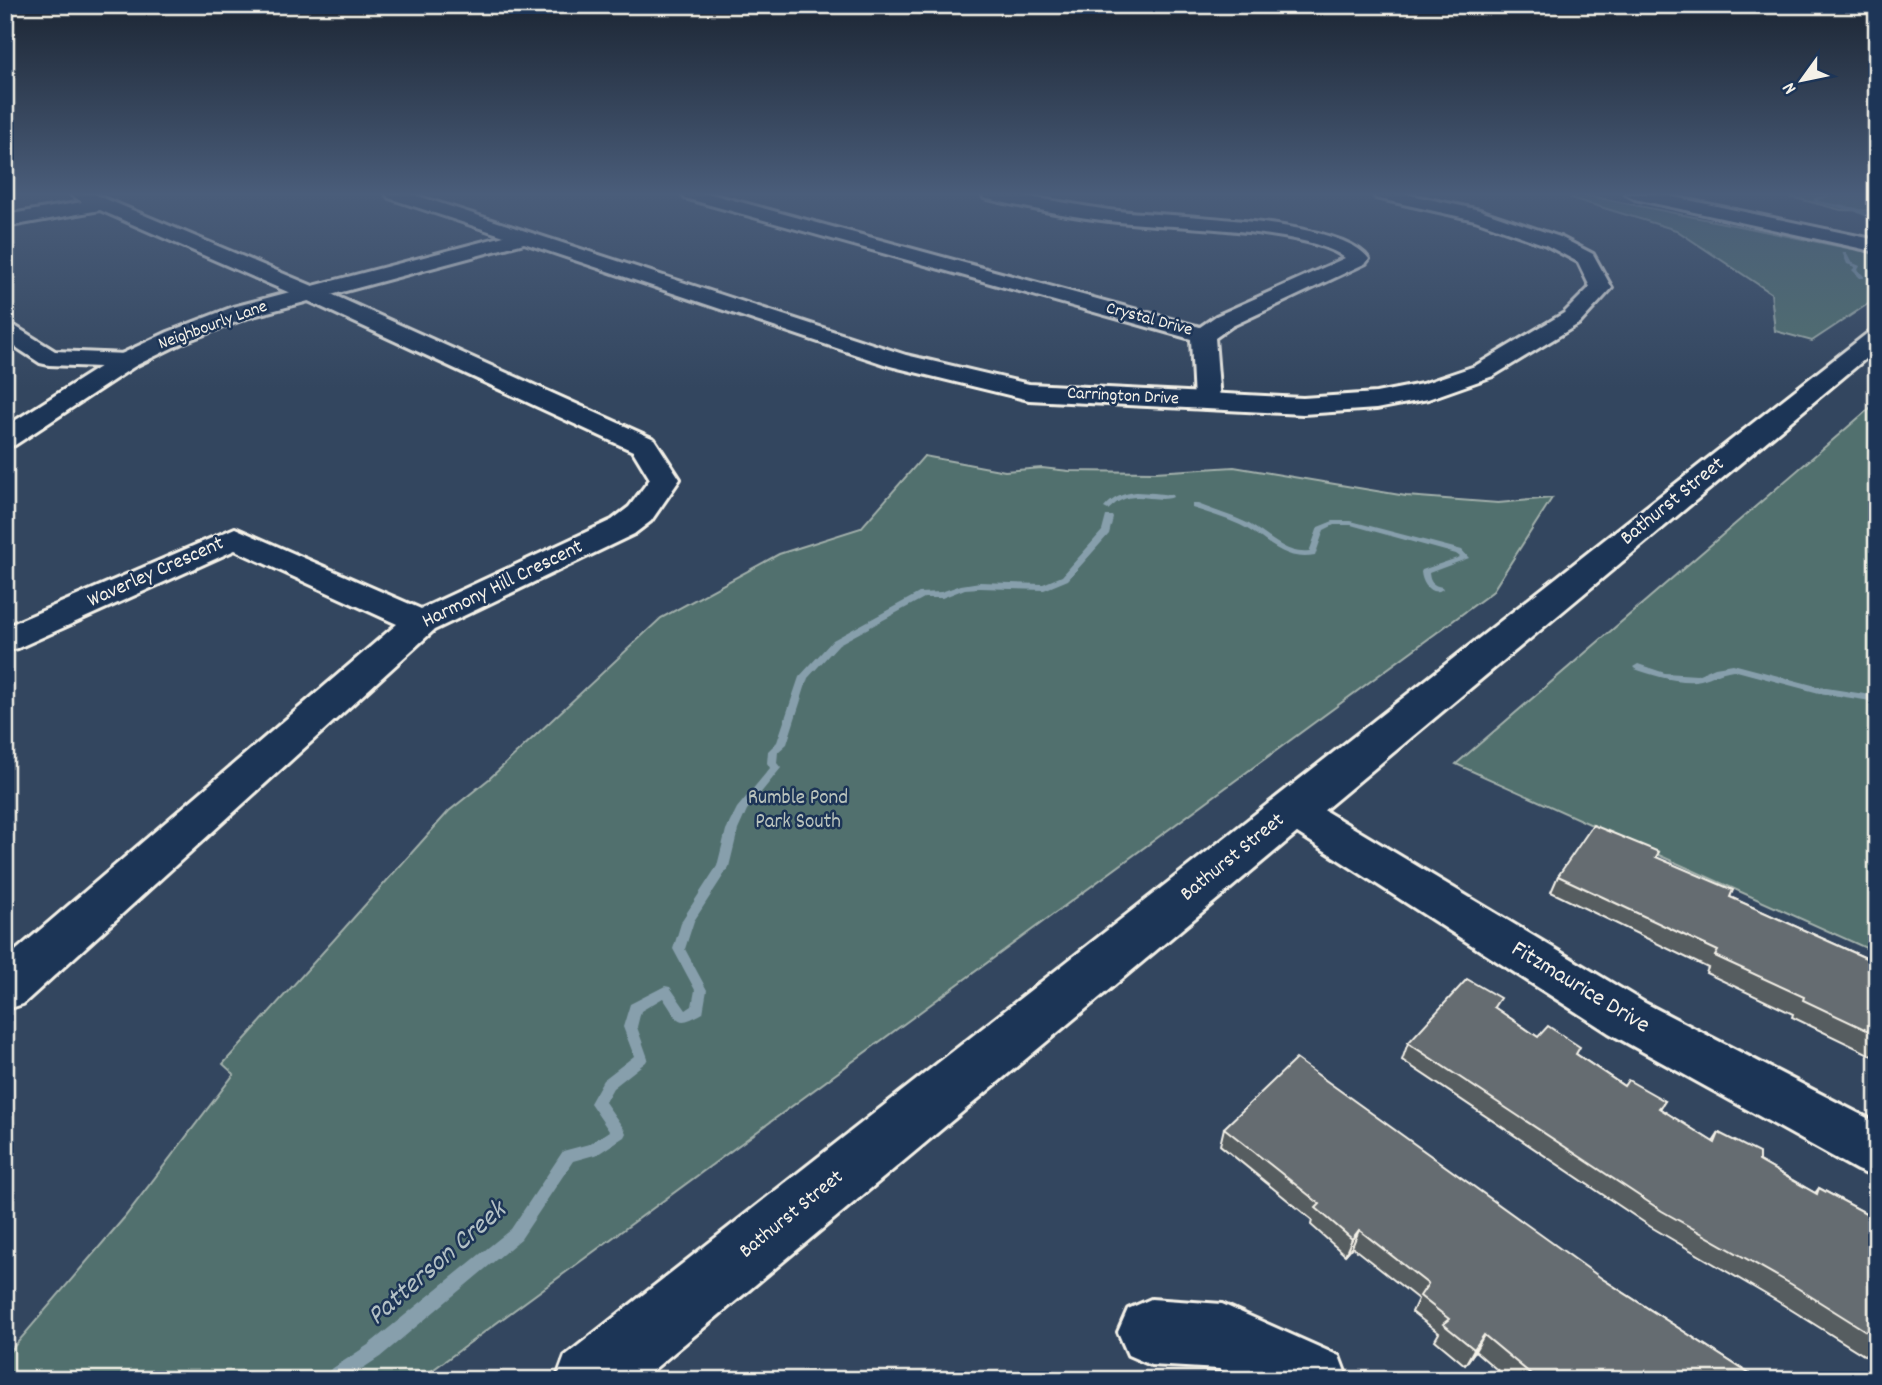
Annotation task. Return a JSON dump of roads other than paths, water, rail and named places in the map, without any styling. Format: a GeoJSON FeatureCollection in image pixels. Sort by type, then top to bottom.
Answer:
{"type":"FeatureCollection","features":[{"type":"Feature","properties":{"kind":"street"},"geometry":{"type":"LineString","coordinates":[[229,259],[312,294]]}},
{"type":"Feature","properties":{"kind":"street","name":"Neighbourly Lane"},"geometry":{"type":"LineString","coordinates":[[5,439],[126,361],[176,337],[241,312],[445,259]]}},
{"type":"Feature","properties":{"kind":"street","name":"Carrington Drive"},"geometry":{"type":"LineString","coordinates":[[585,259],[899,361],[1029,393],[1303,406],[1376,401],[1428,391],[1484,371],[1572,318],[1601,288],[1586,259]]}},
{"type":"Feature","properties":{"kind":"street","name":"Crystal Drive"},"geometry":{"type":"LineString","coordinates":[[926,259],[1203,335]]}},
{"type":"Feature","properties":{"kind":"street"},"geometry":{"type":"LineString","coordinates":[[1207,401],[1203,335],[1224,321],[1358,259]]}},
{"type":"Feature","properties":{"kind":"street","name":"Harmony Hill Crescent"},"geometry":{"type":"LineString","coordinates":[[5,990],[421,622],[623,527],[640,514],[665,479],[644,445],[312,294]]}},
{"type":"Feature","properties":{"kind":"street"},"geometry":{"type":"LineString","coordinates":[[5,330],[49,358],[126,361]]}},
{"type":"Feature","properties":{"kind":"street","name":"Bathurst Street"},"geometry":{"type":"LineString","coordinates":[[589,1380],[1877,337]]}},
{"type":"Feature","properties":{"kind":"street","name":"Waverley Crescent"},"geometry":{"type":"LineString","coordinates":[[5,640],[235,538],[421,622]]}},
{"type":"Feature","properties":{"kind":"street","name":"Fitzmaurice Drive"},"geometry":{"type":"LineString","coordinates":[[1292,810],[1627,1018],[1877,1152]]}},
{"type":"Feature","properties":{"kind":"street"},"geometry":{"type":"LineString","coordinates":[[1151,1332],[1222,1337],[1315,1380]]}},
{"type":"Feature","properties":{"kind":"waterway","name":"Patterson Creek"},"geometry":{"type":"LineString","coordinates":[[1847,259],[1849,263],[1858,267],[1855,270],[1862,277]]}},
{"type":"Feature","properties":{"kind":"waterway","name":"Patterson Creek"},"geometry":{"type":"LineString","coordinates":[[1108,508],[1119,498],[1127,496],[1145,494],[1169,497]]}},
{"type":"Feature","properties":{"kind":"waterway","name":"Patterson Creek"},"geometry":{"type":"LineString","coordinates":[[1195,506],[1243,524],[1293,554],[1312,554],[1321,529],[1333,523],[1351,523],[1459,552],[1465,558],[1425,572],[1426,581],[1432,588],[1439,589]]}},
{"type":"Feature","properties":{"kind":"waterway","name":"Patterson Creek"},"geometry":{"type":"LineString","coordinates":[[330,1380],[374,1351],[516,1234],[568,1156],[593,1149],[619,1133],[597,1103],[608,1084],[641,1058],[630,1027],[635,1008],[665,991],[684,1017],[698,1009],[701,990],[679,949],[688,920],[723,867],[732,830],[742,808],[776,768],[772,763],[773,751],[782,744],[804,677],[836,642],[922,595],[942,595],[964,587],[980,585],[1044,587],[1065,578],[1106,532],[1109,518]]}},
{"type":"Feature","properties":{"kind":"waterway","name":"Patterson Creek"},"geometry":{"type":"LineString","coordinates":[[1638,667],[1664,676],[1698,678],[1718,669],[1733,667],[1819,690],[1877,699]]}},
{"type":"Feature","properties":{"kind":"park label","name":"Rumble Pond Park South"},"geometry":{"type":"Point","coordinates":[798,811]}}]}
